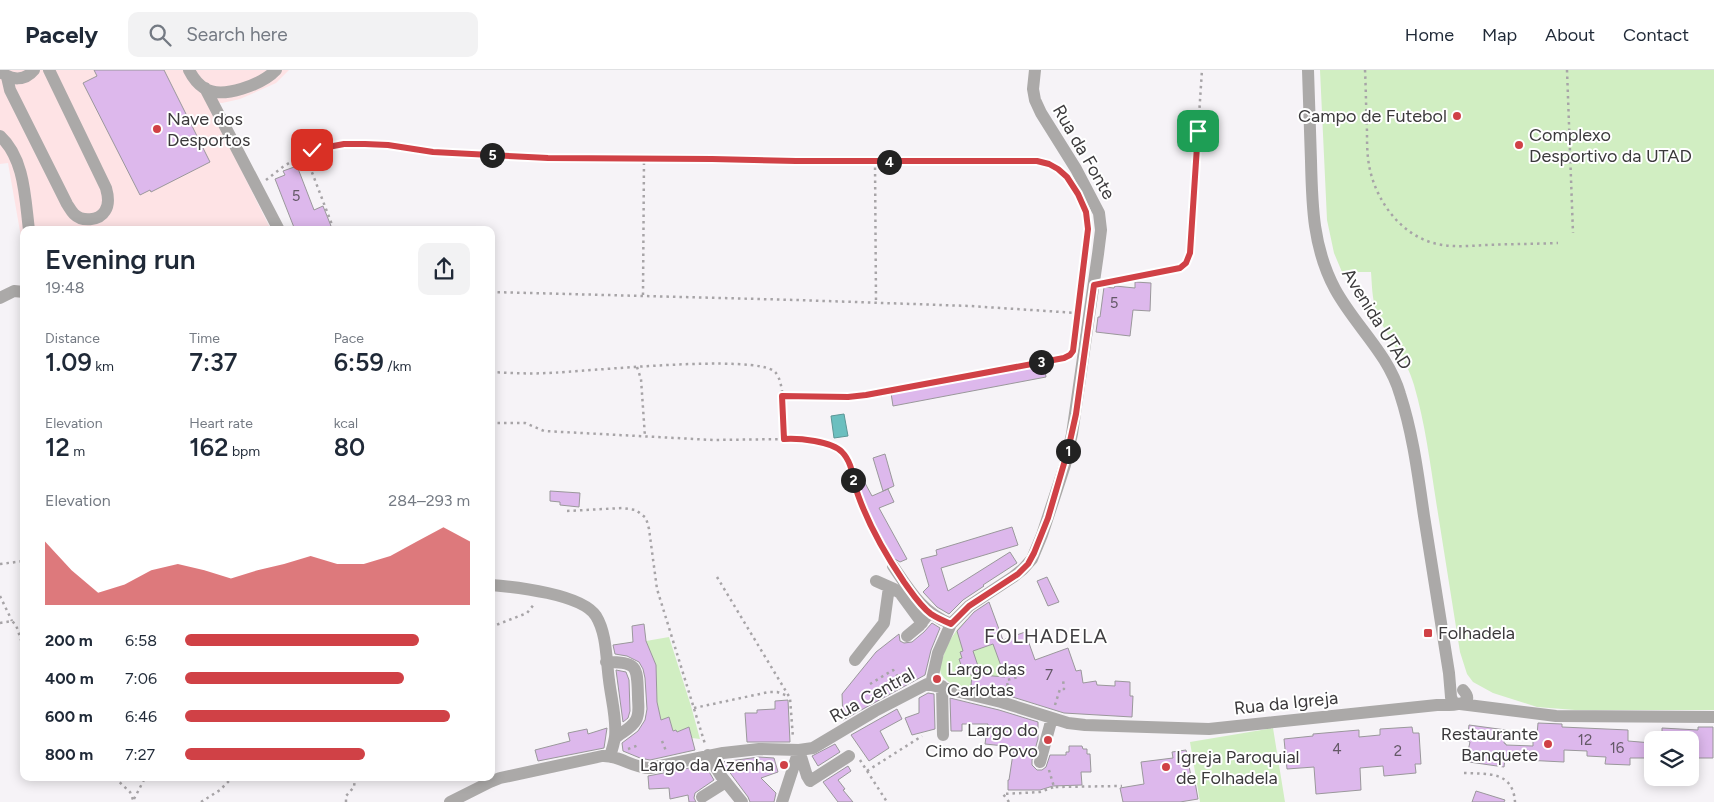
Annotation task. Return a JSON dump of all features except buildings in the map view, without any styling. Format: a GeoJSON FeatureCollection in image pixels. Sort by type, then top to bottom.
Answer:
{"type":"FeatureCollection","features":[{"type":"Feature","properties":{"kind":"street"},"geometry":{"type":"LineString","coordinates":[[4,74],[21,79],[28,76],[34,70]]}},
{"type":"Feature","properties":{"kind":"street"},"geometry":{"type":"LineString","coordinates":[[4,74],[10,90],[67,204],[75,215],[85,220],[94,219],[102,215],[106,210],[108,200],[106,188],[49,70]]}},
{"type":"Feature","properties":{"kind":"street"},"geometry":{"type":"LineString","coordinates":[[189,70],[205,88],[277,226]]}},
{"type":"Feature","properties":{"kind":"street"},"geometry":{"type":"LineString","coordinates":[[205,88],[220,92],[240,89],[264,80],[276,70]]}},
{"type":"Feature","properties":{"kind":"street","name":"Rua da Fonte"},"geometry":{"type":"LineString","coordinates":[[951,624],[969,606],[1018,574],[1028,564],[1048,518],[1068,450],[1076,414],[1101,230],[1099,213],[1076,169],[1041,114],[1035,100],[1035,70]]}},
{"type":"Feature","properties":{"kind":"street","name":"Avenida UTAD"},"geometry":{"type":"LineString","coordinates":[[1308,70],[1312,200],[1316,239],[1335,289],[1345,306],[1382,354],[1392,371],[1400,391],[1413,442],[1449,673],[1458,698]]}},
{"type":"Feature","properties":{"kind":"street"},"geometry":{"type":"LineString","coordinates":[[0,136],[9,146],[18,165],[28,226]]}},
{"type":"Feature","properties":{"kind":"street"},"geometry":{"type":"LineString","coordinates":[[0,298],[14,292],[20,292]]}},
{"type":"Feature","properties":{"kind":"street"},"geometry":{"type":"LineString","coordinates":[[893,566],[917,600],[926,618]]}},
{"type":"Feature","properties":{"kind":"street"},"geometry":{"type":"LineString","coordinates":[[876,582],[900,593],[926,618],[951,624],[938,653],[936,685],[943,735]]}},
{"type":"Feature","properties":{"kind":"street"},"geometry":{"type":"LineString","coordinates":[[495,585],[519,587],[559,596],[588,608],[595,615],[603,632],[615,738],[610,756],[602,756],[495,780]]}},
{"type":"Feature","properties":{"kind":"street"},"geometry":{"type":"LineString","coordinates":[[855,660],[884,623],[889,587]]}},
{"type":"Feature","properties":{"kind":"street"},"geometry":{"type":"LineString","coordinates":[[906,636],[926,618]]}},
{"type":"Feature","properties":{"kind":"street"},"geometry":{"type":"LineString","coordinates":[[606,662],[630,665],[636,672],[638,680],[637,718],[629,728],[615,738]]}},
{"type":"Feature","properties":{"kind":"street","name":"Rua Central"},"geometry":{"type":"LineString","coordinates":[[610,756],[638,766],[650,768],[708,756],[759,749],[808,749],[817,746],[924,684],[936,685],[1015,706]]}},
{"type":"Feature","properties":{"kind":"street"},"geometry":{"type":"LineString","coordinates":[[1458,698],[1508,710],[1563,716],[1714,717]]}},
{"type":"Feature","properties":{"kind":"street","name":"Rua da Igreja"},"geometry":{"type":"LineString","coordinates":[[1052,718],[1080,724],[1209,729],[1434,706],[1444,700],[1458,698]]}},
{"type":"Feature","properties":{"kind":"street"},"geometry":{"type":"LineString","coordinates":[[1015,706],[1052,718],[1040,762]]}},
{"type":"Feature","properties":{"kind":"street"},"geometry":{"type":"LineString","coordinates":[[797,750],[810,781],[854,756]]}},
{"type":"Feature","properties":{"kind":"street"},"geometry":{"type":"LineString","coordinates":[[782,802],[797,750]]}},
{"type":"Feature","properties":{"kind":"street"},"geometry":{"type":"LineString","coordinates":[[708,756],[742,802]]}},
{"type":"Feature","properties":{"kind":"street"},"geometry":{"type":"LineString","coordinates":[[450,802],[493,781]]}},
{"type":"Feature","properties":{"kind":"street"},"geometry":{"type":"LineString","coordinates":[[702,797],[726,782]]}},
{"type":"Feature","properties":{"kind":"path"},"geometry":{"type":"LineString","coordinates":[[1094,285],[1180,268],[1188,260],[1191,243],[1202,70]]}},
{"type":"Feature","properties":{"kind":"path"},"geometry":{"type":"LineString","coordinates":[[1365,70],[1370,169],[1376,187],[1384,202],[1404,228],[1428,242],[1443,245],[1558,243]]}},
{"type":"Feature","properties":{"kind":"path"},"geometry":{"type":"LineString","coordinates":[[1567,70],[1574,233]]}},
{"type":"Feature","properties":{"kind":"path"},"geometry":{"type":"LineString","coordinates":[[257,187],[284,166],[312,150],[365,144],[388,145],[416,150],[548,158],[1037,161],[1049,164],[1067,177]]}},
{"type":"Feature","properties":{"kind":"path"},"geometry":{"type":"LineString","coordinates":[[305,154],[332,226]]}},
{"type":"Feature","properties":{"kind":"path"},"geometry":{"type":"LineString","coordinates":[[643,295],[644,159]]}},
{"type":"Feature","properties":{"kind":"path"},"geometry":{"type":"LineString","coordinates":[[875,161],[876,303]]}},
{"type":"Feature","properties":{"kind":"path"},"geometry":{"type":"LineString","coordinates":[[495,292],[876,303],[1049,310],[1078,313]]}},
{"type":"Feature","properties":{"kind":"path"},"geometry":{"type":"LineString","coordinates":[[1078,319],[1079,305]]}},
{"type":"Feature","properties":{"kind":"path"},"geometry":{"type":"LineString","coordinates":[[782,396],[848,397],[866,395],[1064,358],[1073,351]]}},
{"type":"Feature","properties":{"kind":"path"},"geometry":{"type":"LineString","coordinates":[[495,372],[548,373],[719,364],[741,364],[762,367],[774,371],[780,379],[784,439]]}},
{"type":"Feature","properties":{"kind":"path"},"geometry":{"type":"LineString","coordinates":[[637,367],[641,378],[645,438]]}},
{"type":"Feature","properties":{"kind":"path"},"geometry":{"type":"LineString","coordinates":[[495,424],[525,423],[544,432],[713,440],[784,439],[813,441],[829,445],[842,452],[851,467],[854,486],[871,528],[893,566]]}},
{"type":"Feature","properties":{"kind":"path"},"geometry":{"type":"LineString","coordinates":[[567,511],[622,508],[636,510],[646,518],[650,529],[658,588],[708,756]]}},
{"type":"Feature","properties":{"kind":"path"},"geometry":{"type":"LineString","coordinates":[[0,564],[20,562]]}},
{"type":"Feature","properties":{"kind":"path"},"geometry":{"type":"LineString","coordinates":[[717,577],[790,698],[797,750]]}},
{"type":"Feature","properties":{"kind":"path"},"geometry":{"type":"LineString","coordinates":[[495,626],[526,613],[534,604],[538,591]]}},
{"type":"Feature","properties":{"kind":"path"},"geometry":{"type":"LineString","coordinates":[[0,596],[12,621],[16,625],[20,637]]}},
{"type":"Feature","properties":{"kind":"path"},"geometry":{"type":"LineString","coordinates":[[0,623],[12,621]]}},
{"type":"Feature","properties":{"kind":"path"},"geometry":{"type":"LineString","coordinates":[[870,684],[893,670],[910,692]]}},
{"type":"Feature","properties":{"kind":"path"},"geometry":{"type":"LineString","coordinates":[[1015,706],[1007,680],[1018,677]]}},
{"type":"Feature","properties":{"kind":"path"},"geometry":{"type":"LineString","coordinates":[[1052,718],[1060,689],[1064,689],[1063,679]]}},
{"type":"Feature","properties":{"kind":"path"},"geometry":{"type":"LineString","coordinates":[[694,708],[770,692],[780,693],[790,698]]}},
{"type":"Feature","properties":{"kind":"path"},"geometry":{"type":"LineString","coordinates":[[867,771],[922,736]]}},
{"type":"Feature","properties":{"kind":"path"},"geometry":{"type":"LineString","coordinates":[[1043,749],[1054,787]]}},
{"type":"Feature","properties":{"kind":"path"},"geometry":{"type":"LineString","coordinates":[[854,756],[867,771],[887,802]]}},
{"type":"Feature","properties":{"kind":"path"},"geometry":{"type":"LineString","coordinates":[[1464,773],[1490,774],[1504,778],[1511,784],[1515,802]]}},
{"type":"Feature","properties":{"kind":"path"},"geometry":{"type":"LineString","coordinates":[[118,781],[130,792],[134,801]]}},
{"type":"Feature","properties":{"kind":"path"},"geometry":{"type":"LineString","coordinates":[[134,801],[144,781]]}},
{"type":"Feature","properties":{"kind":"path"},"geometry":{"type":"LineString","coordinates":[[201,802],[220,790],[229,781]]}},
{"type":"Feature","properties":{"kind":"path"},"geometry":{"type":"LineString","coordinates":[[346,802],[346,796],[354,787],[355,781]]}},
{"type":"Feature","properties":{"kind":"path"},"geometry":{"type":"LineString","coordinates":[[1009,802],[1003,794],[1040,792],[1054,787],[1122,786]]}},
{"type":"Feature","properties":{"kind":"shaded area"},"geometry":{"type":"Polygon","coordinates":[[[0,70],[289,70],[276,83],[240,99],[222,103],[207,101],[269,226],[20,226],[20,231],[8,163],[0,164],[0,70]]]}},
{"type":"Feature","properties":{"kind":"green space"},"geometry":{"type":"Polygon","coordinates":[[[1320,70],[1714,70],[1714,710],[1575,710],[1537,707],[1493,693],[1473,682],[1467,674],[1460,652],[1427,443],[1414,385],[1406,365],[1376,310],[1371,272],[1342,272],[1334,253],[1327,220],[1320,70]]]}},
{"type":"Feature","properties":{"kind":"green space"},"geometry":{"type":"Polygon","coordinates":[[[967,619],[977,650],[993,644],[1005,677],[972,675],[971,691],[946,680],[940,671],[949,642],[967,619]]]}},
{"type":"Feature","properties":{"kind":"green space"},"geometry":{"type":"Polygon","coordinates":[[[669,637],[700,739],[692,738],[689,727],[677,732],[676,730],[673,731],[669,717],[661,720],[657,702],[656,665],[646,641],[669,637]]]}},
{"type":"Feature","properties":{"kind":"green space"},"geometry":{"type":"Polygon","coordinates":[[[1273,728],[1285,802],[1200,802],[1190,742],[1273,728]]]}},
{"type":"Feature","properties":{"kind":"water"},"geometry":{"type":"Polygon","coordinates":[[[844,414],[848,436],[834,438],[831,416],[844,414]]]}},
{"type":"Feature","properties":{"kind":"place","name":"Campo de Futebol"},"geometry":{"type":"Point","coordinates":[1457,116]}},
{"type":"Feature","properties":{"kind":"place","name":"Nave dos Desportos"},"geometry":{"type":"Point","coordinates":[157,129]}},
{"type":"Feature","properties":{"kind":"place","name":"Complexo Desportivo da UTAD"},"geometry":{"type":"Point","coordinates":[1519,145]}},
{"type":"Feature","properties":{"kind":"place","name":"Folhadela"},"geometry":{"type":"Point","coordinates":[1428,633]}},
{"type":"Feature","properties":{"kind":"place","name":"Largo das Carlotas"},"geometry":{"type":"Point","coordinates":[937,679]}},
{"type":"Feature","properties":{"kind":"place","name":"Largo do Cimo do Povo"},"geometry":{"type":"Point","coordinates":[1048,740]}},
{"type":"Feature","properties":{"kind":"place","name":"Restaurante Banquete"},"geometry":{"type":"Point","coordinates":[1548,744]}},
{"type":"Feature","properties":{"kind":"place","name":"Largo da Azenha"},"geometry":{"type":"Point","coordinates":[784,765]}},
{"type":"Feature","properties":{"kind":"place","name":"Igreja Paroquial de Folhadela"},"geometry":{"type":"Point","coordinates":[1166,767]}},
{"type":"Feature","properties":{"kind":"district","name":"FOLHADELA"},"geometry":{"type":"Point","coordinates":[1046,636]}},
{"type":"Feature","properties":{"kind":"route"},"geometry":{"type":"LineString","coordinates":[[312,150],[344,144],[365,144],[388,145],[433,152],[548,158],[910,162],[1037,161],[1058,169],[1067,177],[1078,194],[1086,212],[1088,229],[1077,324],[1073,351],[1070,355],[1064,358],[866,395],[848,397],[782,396],[784,439],[813,441],[829,445],[842,452],[851,467],[854,486],[862,508],[893,566],[913,595],[930,614],[951,624],[969,606],[1018,574],[1032,558],[1042,535],[1065,465],[1076,414],[1094,285],[1180,268],[1188,260],[1198,131]]}}]}
